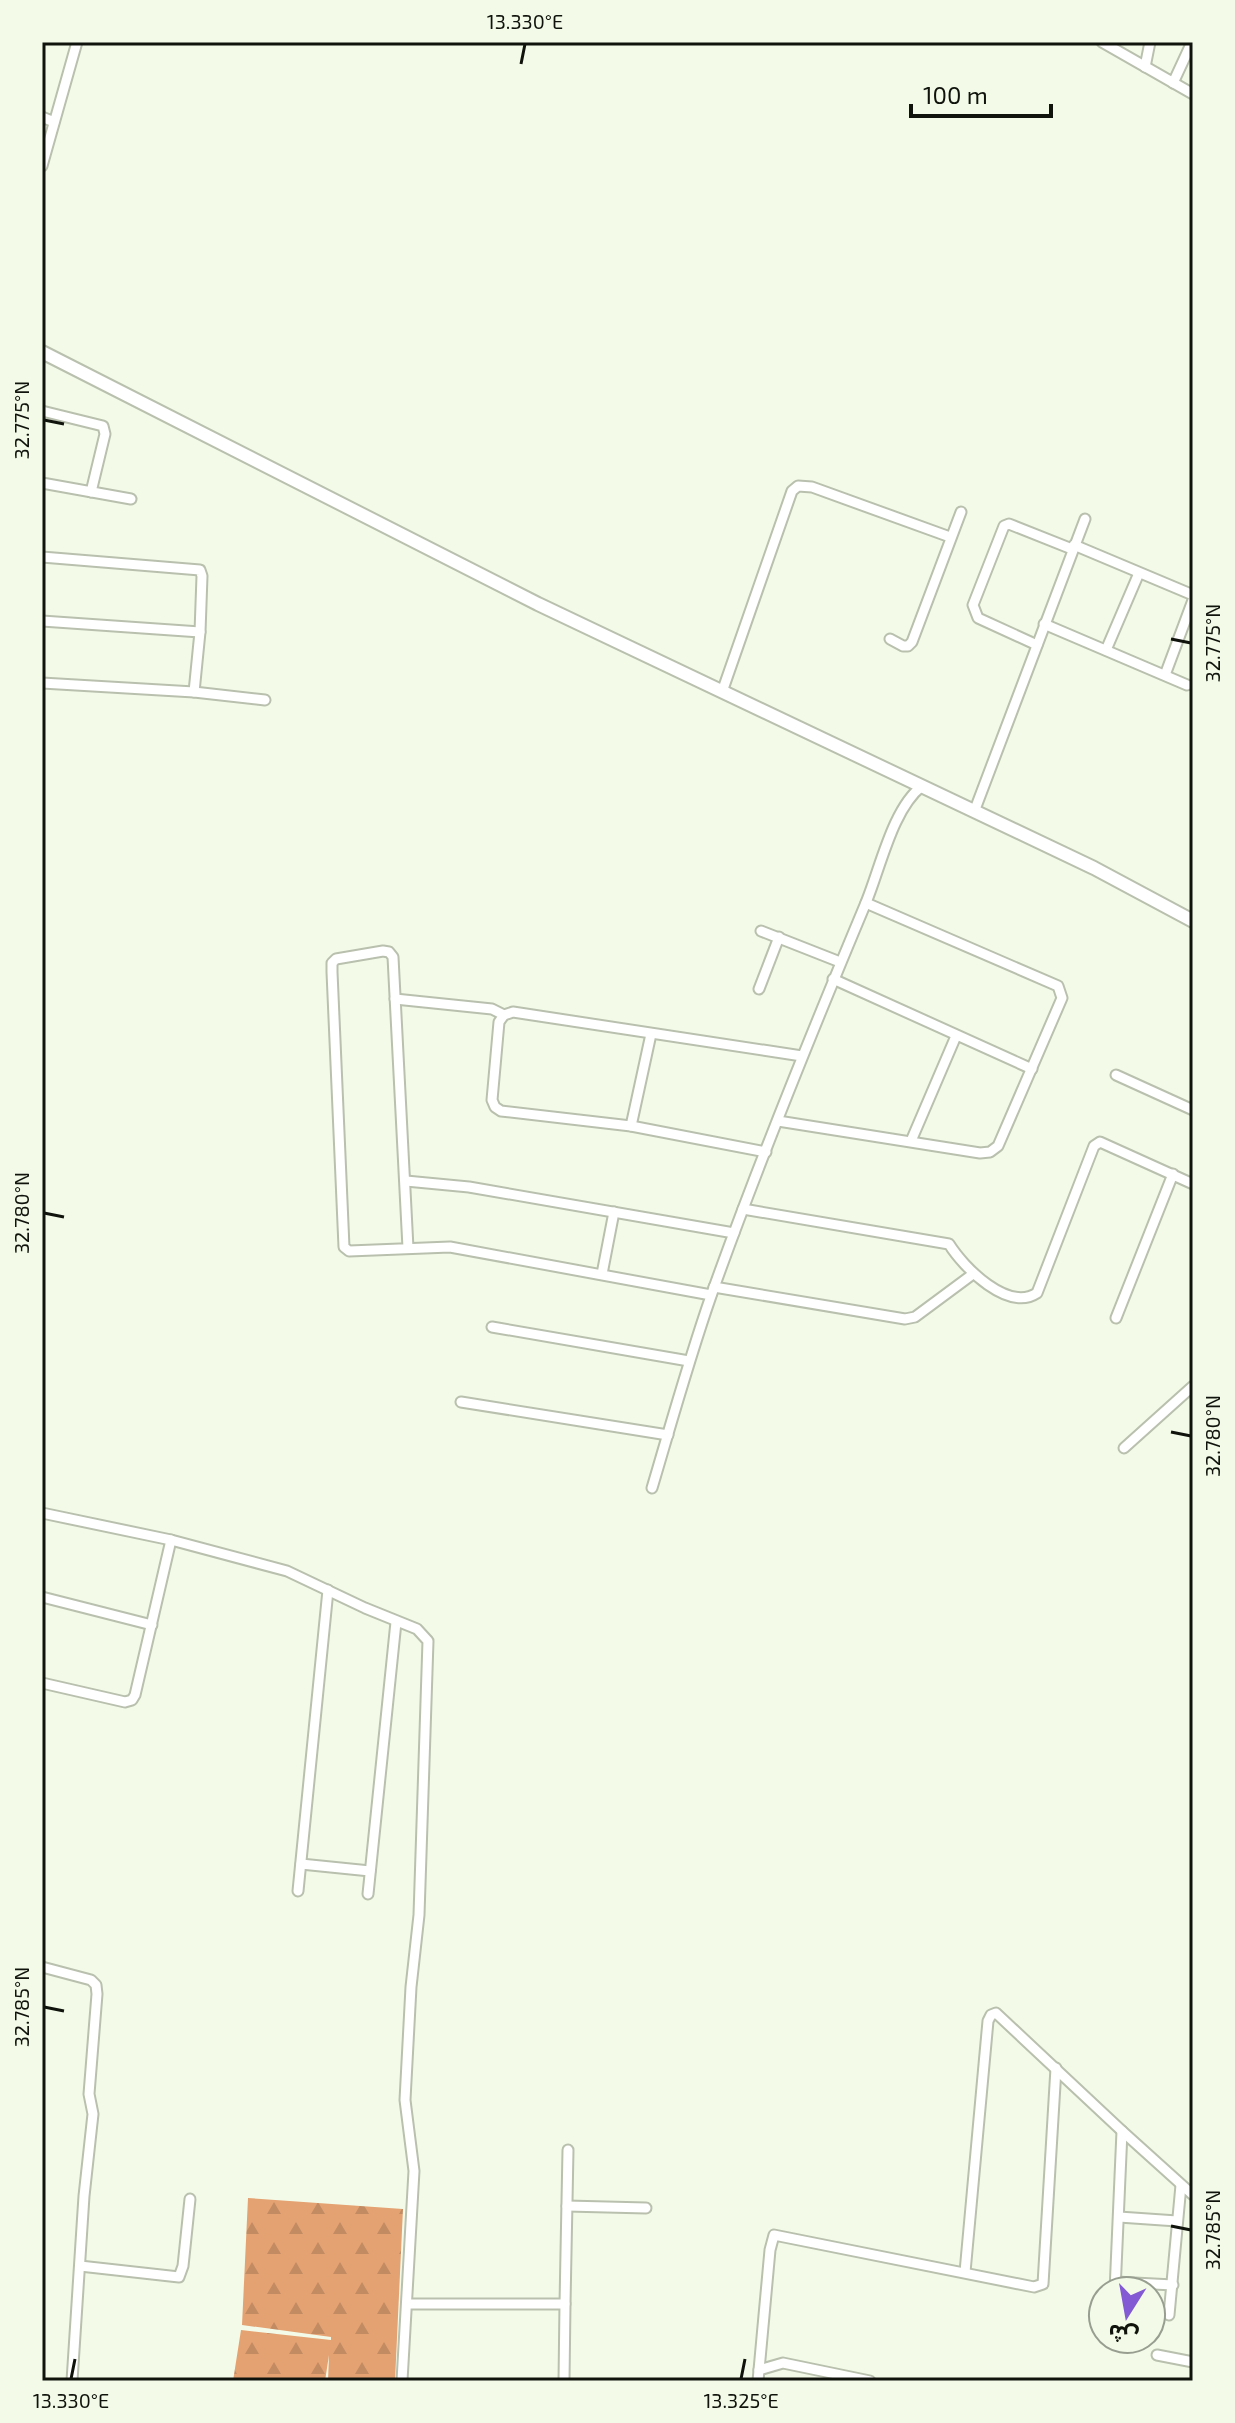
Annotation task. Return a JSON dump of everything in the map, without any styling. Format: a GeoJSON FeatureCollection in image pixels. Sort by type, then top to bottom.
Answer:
{"type":"FeatureCollection","features":[{"type":"Feature","properties":{"kind":"street"},"geometry":{"type":"LineString","coordinates":[[42,166],[77,42]]}},
{"type":"Feature","properties":{"kind":"street"},"geometry":{"type":"LineString","coordinates":[[1102,42],[1193,94]]}},
{"type":"Feature","properties":{"kind":"street"},"geometry":{"type":"LineString","coordinates":[[1145,67],[1150,42]]}},
{"type":"Feature","properties":{"kind":"street"},"geometry":{"type":"LineString","coordinates":[[1173,83],[1192,42]]}},
{"type":"Feature","properties":{"kind":"street"},"geometry":{"type":"LineString","coordinates":[[42,117],[54,122]]}},
{"type":"Feature","properties":{"kind":"street"},"geometry":{"type":"LineString","coordinates":[[42,352],[538,604],[1094,868],[1193,921]]}},
{"type":"Feature","properties":{"kind":"street"},"geometry":{"type":"LineString","coordinates":[[42,411],[103,426],[104,435],[91,492]]}},
{"type":"Feature","properties":{"kind":"street"},"geometry":{"type":"LineString","coordinates":[[42,483],[131,499]]}},
{"type":"Feature","properties":{"kind":"street"},"geometry":{"type":"LineString","coordinates":[[722,692],[792,491],[798,486],[812,487],[950,537]]}},
{"type":"Feature","properties":{"kind":"street"},"geometry":{"type":"LineString","coordinates":[[890,639],[903,646],[912,642],[961,512]]}},
{"type":"Feature","properties":{"kind":"street"},"geometry":{"type":"LineString","coordinates":[[974,812],[1085,519]]}},
{"type":"Feature","properties":{"kind":"street"},"geometry":{"type":"LineString","coordinates":[[1037,645],[978,618],[973,605],[1000,532],[1009,524],[1139,573],[1193,598],[1165,675]]}},
{"type":"Feature","properties":{"kind":"street"},"geometry":{"type":"LineString","coordinates":[[42,557],[198,569],[202,576],[194,692]]}},
{"type":"Feature","properties":{"kind":"street"},"geometry":{"type":"LineString","coordinates":[[1106,650],[1139,573]]}},
{"type":"Feature","properties":{"kind":"street"},"geometry":{"type":"LineString","coordinates":[[42,621],[200,632]]}},
{"type":"Feature","properties":{"kind":"street"},"geometry":{"type":"LineString","coordinates":[[1044,624],[1187,685]]}},
{"type":"Feature","properties":{"kind":"street"},"geometry":{"type":"LineString","coordinates":[[42,683],[194,692],[265,700]]}},
{"type":"Feature","properties":{"kind":"street"},"geometry":{"type":"LineString","coordinates":[[652,1488],[689,1361],[743,1209],[902,809],[922,786]]}},
{"type":"Feature","properties":{"kind":"street"},"geometry":{"type":"LineString","coordinates":[[778,1121],[980,1153],[990,1152],[998,1146],[1062,998],[1058,986],[866,903]]}},
{"type":"Feature","properties":{"kind":"street"},"geometry":{"type":"LineString","coordinates":[[761,931],[840,962]]}},
{"type":"Feature","properties":{"kind":"street"},"geometry":{"type":"LineString","coordinates":[[759,989],[779,937]]}},
{"type":"Feature","properties":{"kind":"street"},"geometry":{"type":"LineString","coordinates":[[408,1248],[393,957],[383,951],[333,961],[344,1247],[348,1251],[450,1247],[476,1250],[602,1274],[905,1319],[915,1317],[973,1274]]}},
{"type":"Feature","properties":{"kind":"street"},"geometry":{"type":"LineString","coordinates":[[833,979],[1032,1069]]}},
{"type":"Feature","properties":{"kind":"street"},"geometry":{"type":"LineString","coordinates":[[395,999],[492,1009],[504,1015]]}},
{"type":"Feature","properties":{"kind":"street"},"geometry":{"type":"LineString","coordinates":[[766,1152],[631,1126],[501,1111],[492,1100],[499,1022],[504,1015],[513,1012],[802,1056]]}},
{"type":"Feature","properties":{"kind":"street"},"geometry":{"type":"LineString","coordinates":[[631,1126],[651,1034]]}},
{"type":"Feature","properties":{"kind":"street"},"geometry":{"type":"LineString","coordinates":[[911,1141],[956,1036]]}},
{"type":"Feature","properties":{"kind":"street"},"geometry":{"type":"LineString","coordinates":[[1116,1075],[1193,1110]]}},
{"type":"Feature","properties":{"kind":"street"},"geometry":{"type":"LineString","coordinates":[[743,1209],[949,1244],[973,1274],[1021,1300],[1037,1293],[1094,1146],[1100,1142],[1193,1184]]}},
{"type":"Feature","properties":{"kind":"street"},"geometry":{"type":"LineString","coordinates":[[1116,1318],[1173,1174]]}},
{"type":"Feature","properties":{"kind":"street"},"geometry":{"type":"LineString","coordinates":[[406,1181],[469,1187],[734,1233]]}},
{"type":"Feature","properties":{"kind":"street"},"geometry":{"type":"LineString","coordinates":[[602,1274],[614,1212]]}},
{"type":"Feature","properties":{"kind":"street"},"geometry":{"type":"LineString","coordinates":[[492,1327],[689,1361]]}},
{"type":"Feature","properties":{"kind":"street"},"geometry":{"type":"LineString","coordinates":[[1124,1448],[1193,1386]]}},
{"type":"Feature","properties":{"kind":"street"},"geometry":{"type":"LineString","coordinates":[[461,1402],[668,1435]]}},
{"type":"Feature","properties":{"kind":"street"},"geometry":{"type":"LineString","coordinates":[[42,1513],[171,1540],[287,1571],[417,1629],[428,1641],[419,1915],[411,1987],[405,2100],[414,2171],[402,2381]]}},
{"type":"Feature","properties":{"kind":"street"},"geometry":{"type":"LineString","coordinates":[[42,1683],[125,1702],[132,1700],[171,1540]]}},
{"type":"Feature","properties":{"kind":"street"},"geometry":{"type":"LineString","coordinates":[[298,1891],[328,1590]]}},
{"type":"Feature","properties":{"kind":"street"},"geometry":{"type":"LineString","coordinates":[[42,1597],[152,1625]]}},
{"type":"Feature","properties":{"kind":"street"},"geometry":{"type":"LineString","coordinates":[[368,1894],[396,1622]]}},
{"type":"Feature","properties":{"kind":"street"},"geometry":{"type":"LineString","coordinates":[[301,1864],[370,1871]]}},
{"type":"Feature","properties":{"kind":"street"},"geometry":{"type":"LineString","coordinates":[[42,1967],[91,1980],[96,1985],[97,1994],[89,2094],[93,2114],[84,2196],[72,2381]]}},
{"type":"Feature","properties":{"kind":"street"},"geometry":{"type":"LineString","coordinates":[[965,2272],[988,2021],[996,2013],[1193,2195]]}},
{"type":"Feature","properties":{"kind":"street"},"geometry":{"type":"LineString","coordinates":[[758,2376],[774,2235],[1034,2287],[1043,2284],[1056,2068]]}},
{"type":"Feature","properties":{"kind":"street"},"geometry":{"type":"LineString","coordinates":[[1116,2275],[1122,2131]]}},
{"type":"Feature","properties":{"kind":"street"},"geometry":{"type":"LineString","coordinates":[[564,2381],[568,2150]]}},
{"type":"Feature","properties":{"kind":"street"},"geometry":{"type":"LineString","coordinates":[[1169,2315],[1181,2185]]}},
{"type":"Feature","properties":{"kind":"street"},"geometry":{"type":"LineString","coordinates":[[80,2266],[179,2277],[190,2199]]}},
{"type":"Feature","properties":{"kind":"street"},"geometry":{"type":"LineString","coordinates":[[567,2206],[646,2208]]}},
{"type":"Feature","properties":{"kind":"street"},"geometry":{"type":"LineString","coordinates":[[1119,2217],[1177,2221]]}},
{"type":"Feature","properties":{"kind":"street"},"geometry":{"type":"LineString","coordinates":[[1167,2285],[1173,2285]]}},
{"type":"Feature","properties":{"kind":"street"},"geometry":{"type":"LineString","coordinates":[[407,2304],[565,2304]]}},
{"type":"Feature","properties":{"kind":"street"},"geometry":{"type":"LineString","coordinates":[[1157,2355],[1193,2362]]}},
{"type":"Feature","properties":{"kind":"street"},"geometry":{"type":"LineString","coordinates":[[758,2376],[783,2363],[870,2381]]}},
{"type":"Feature","properties":{"kind":"green space"},"geometry":{"type":"Polygon","coordinates":[[[248,2198],[403,2209],[395,2381],[328,2381],[329,2355],[325,2381],[233,2381],[241,2330],[331,2340],[331,2337],[242,2325],[248,2198]]]}}]}
